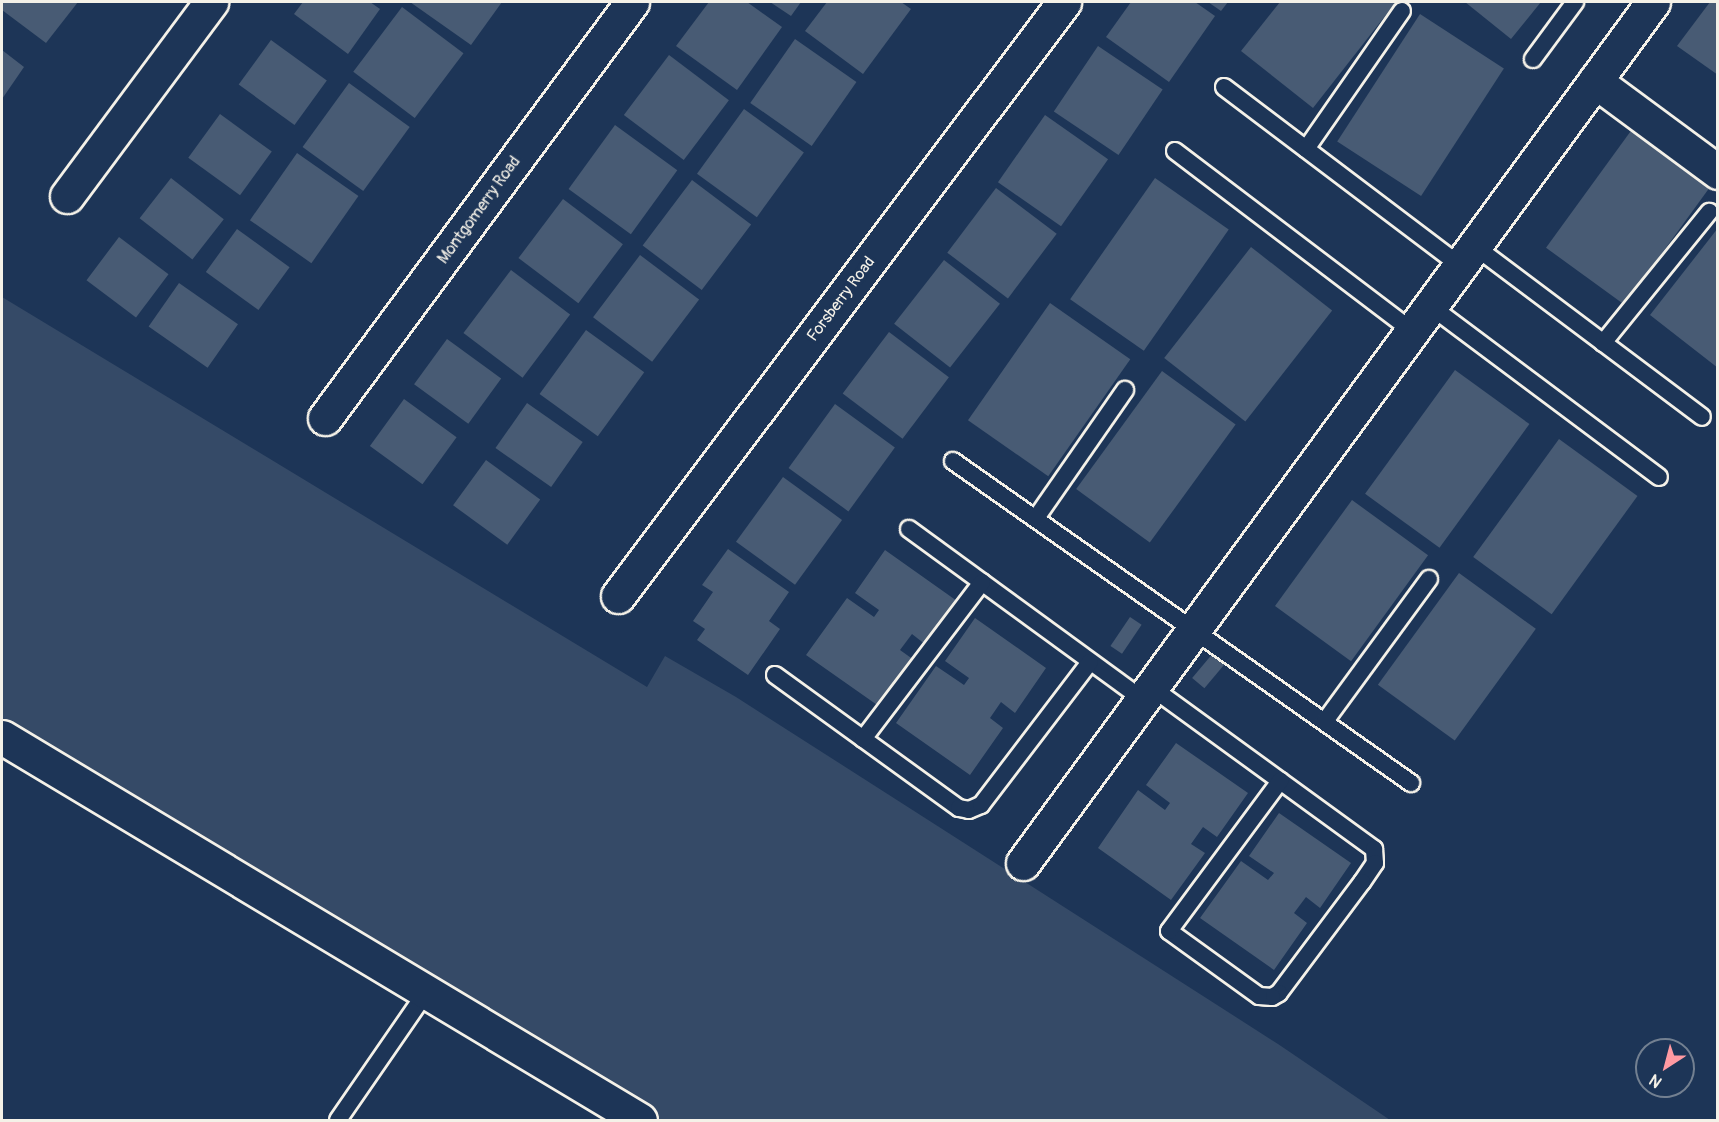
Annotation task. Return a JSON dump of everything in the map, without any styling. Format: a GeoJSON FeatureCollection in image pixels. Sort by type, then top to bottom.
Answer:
{"type":"FeatureCollection","features":[{"type":"Feature","properties":{"kind":"street"},"geometry":{"type":"LineString","coordinates":[[67,196],[211,2]]}},
{"type":"Feature","properties":{"kind":"street","name":"Montgomerry Road"},"geometry":{"type":"LineString","coordinates":[[325,418],[632,2]]}},
{"type":"Feature","properties":{"kind":"street","name":"Forsberry Road"},"geometry":{"type":"LineString","coordinates":[[618,596],[1065,2]]}},
{"type":"Feature","properties":{"kind":"street"},"geometry":{"type":"LineString","coordinates":[[1023,863],[1653,2]]}},
{"type":"Feature","properties":{"kind":"street"},"geometry":{"type":"LineString","coordinates":[[1595,81],[1718,172]]}},
{"type":"Feature","properties":{"kind":"street"},"geometry":{"type":"LineString","coordinates":[[2,737],[425,994],[640,1120]]}},
{"type":"Feature","properties":{"kind":"lane"},"geometry":{"type":"LineString","coordinates":[[1533,58],[1575,2]]}},
{"type":"Feature","properties":{"kind":"lane"},"geometry":{"type":"LineString","coordinates":[[1306,149],[1402,11]]}},
{"type":"Feature","properties":{"kind":"lane"},"geometry":{"type":"LineString","coordinates":[[1224,87],[1306,149],[1603,343],[1702,417]]}},
{"type":"Feature","properties":{"kind":"lane"},"geometry":{"type":"LineString","coordinates":[[1175,151],[1659,477]]}},
{"type":"Feature","properties":{"kind":"lane"},"geometry":{"type":"LineString","coordinates":[[1603,343],[1709,212]]}},
{"type":"Feature","properties":{"kind":"lane"},"geometry":{"type":"LineString","coordinates":[[1036,518],[1125,390]]}},
{"type":"Feature","properties":{"kind":"lane"},"geometry":{"type":"LineString","coordinates":[[953,461],[1194,628],[1411,783]]}},
{"type":"Feature","properties":{"kind":"lane"},"geometry":{"type":"LineString","coordinates":[[909,530],[1090,662],[1146,693],[1280,781],[1374,849],[1375,863],[1279,993],[1272,997],[1259,996],[1169,931],[1280,781]]}},
{"type":"Feature","properties":{"kind":"lane"},"geometry":{"type":"LineString","coordinates":[[1325,721],[1429,579]]}},
{"type":"Feature","properties":{"kind":"lane"},"geometry":{"type":"LineString","coordinates":[[863,739],[982,582]]}},
{"type":"Feature","properties":{"kind":"lane"},"geometry":{"type":"LineString","coordinates":[[775,675],[959,808],[969,810],[981,805],[1090,662]]}},
{"type":"Feature","properties":{"kind":"lane"},"geometry":{"type":"LineString","coordinates":[[338,1120],[425,994]]}},
{"type":"Feature","properties":{"kind":"shaded area"},"geometry":{"type":"Polygon","coordinates":[[[2,297],[647,687],[665,656],[736,697],[1278,1044],[1390,1120],[629,1120],[2,736],[2,297]]]}},
{"type":"Feature","properties":{"kind":"building"},"geometry":{"type":"Polygon","coordinates":[[[2,2],[78,2],[46,43],[2,10],[2,2]]]}},
{"type":"Feature","properties":{"kind":"building"},"geometry":{"type":"Polygon","coordinates":[[[303,2],[370,2],[380,9],[348,54],[294,14],[303,2]]]}},
{"type":"Feature","properties":{"kind":"building"},"geometry":{"type":"Polygon","coordinates":[[[410,2],[502,2],[471,45],[410,2]]]}},
{"type":"Feature","properties":{"kind":"building"},"geometry":{"type":"Polygon","coordinates":[[[709,2],[747,2],[782,27],[737,90],[676,46],[709,2]]]}},
{"type":"Feature","properties":{"kind":"building"},"geometry":{"type":"Polygon","coordinates":[[[770,2],[801,2],[791,16],[770,2]]]}},
{"type":"Feature","properties":{"kind":"building"},"geometry":{"type":"Polygon","coordinates":[[[827,2],[901,2],[911,9],[863,74],[805,31],[827,2]]]}},
{"type":"Feature","properties":{"kind":"building"},"geometry":{"type":"Polygon","coordinates":[[[1131,2],[1195,2],[1215,16],[1169,82],[1106,37],[1131,2]]]}},
{"type":"Feature","properties":{"kind":"building"},"geometry":{"type":"Polygon","coordinates":[[[1208,2],[1228,2],[1221,11],[1208,2]]]}},
{"type":"Feature","properties":{"kind":"building"},"geometry":{"type":"Polygon","coordinates":[[[1280,2],[1396,2],[1313,108],[1241,51],[1280,2]]]}},
{"type":"Feature","properties":{"kind":"building"},"geometry":{"type":"Polygon","coordinates":[[[1465,2],[1541,2],[1511,39],[1465,2]]]}},
{"type":"Feature","properties":{"kind":"building"},"geometry":{"type":"Polygon","coordinates":[[[1710,2],[1718,2],[1718,75],[1677,46],[1710,2]]]}},
{"type":"Feature","properties":{"kind":"building"},"geometry":{"type":"Polygon","coordinates":[[[402,7],[463,53],[415,118],[353,72],[402,7]]]}},
{"type":"Feature","properties":{"kind":"building"},"geometry":{"type":"Polygon","coordinates":[[[1420,14],[1504,68],[1421,196],[1337,141],[1420,14]]]}},
{"type":"Feature","properties":{"kind":"building"},"geometry":{"type":"Polygon","coordinates":[[[795,39],[856,82],[812,146],[750,103],[795,39]]]}},
{"type":"Feature","properties":{"kind":"building"},"geometry":{"type":"Polygon","coordinates":[[[271,40],[327,81],[294,125],[239,84],[271,40]]]}},
{"type":"Feature","properties":{"kind":"building"},"geometry":{"type":"Polygon","coordinates":[[[1098,46],[1163,90],[1118,155],[1054,111],[1098,46]]]}},
{"type":"Feature","properties":{"kind":"building"},"geometry":{"type":"Polygon","coordinates":[[[2,50],[24,67],[2,99],[2,50]]]}},
{"type":"Feature","properties":{"kind":"building"},"geometry":{"type":"Polygon","coordinates":[[[669,55],[729,100],[684,160],[624,115],[669,55]]]}},
{"type":"Feature","properties":{"kind":"building"},"geometry":{"type":"Polygon","coordinates":[[[349,83],[410,127],[363,191],[303,147],[349,83]]]}},
{"type":"Feature","properties":{"kind":"building"},"geometry":{"type":"Polygon","coordinates":[[[744,109],[804,152],[757,217],[697,174],[744,109]]]}},
{"type":"Feature","properties":{"kind":"building"},"geometry":{"type":"Polygon","coordinates":[[[220,114],[272,152],[240,195],[188,158],[220,114]]]}},
{"type":"Feature","properties":{"kind":"building"},"geometry":{"type":"Polygon","coordinates":[[[1045,115],[1108,159],[1061,226],[998,182],[1045,115]]]}},
{"type":"Feature","properties":{"kind":"building"},"geometry":{"type":"Polygon","coordinates":[[[615,125],[677,170],[631,234],[569,189],[615,125]]]}},
{"type":"Feature","properties":{"kind":"building"},"geometry":{"type":"Polygon","coordinates":[[[1633,128],[1711,185],[1624,305],[1546,248],[1633,128]]]}},
{"type":"Feature","properties":{"kind":"building"},"geometry":{"type":"Polygon","coordinates":[[[297,153],[358,196],[311,263],[250,220],[297,153]]]}},
{"type":"Feature","properties":{"kind":"building"},"geometry":{"type":"Polygon","coordinates":[[[171,178],[224,219],[192,259],[140,218],[171,178]]]}},
{"type":"Feature","properties":{"kind":"building"},"geometry":{"type":"Polygon","coordinates":[[[1155,178],[1229,230],[1144,351],[1070,299],[1155,178]]]}},
{"type":"Feature","properties":{"kind":"building"},"geometry":{"type":"Polygon","coordinates":[[[692,180],[751,225],[702,290],[643,245],[692,180]]]}},
{"type":"Feature","properties":{"kind":"building"},"geometry":{"type":"Polygon","coordinates":[[[996,188],[1057,234],[1008,298],[947,253],[996,188]]]}},
{"type":"Feature","properties":{"kind":"building"},"geometry":{"type":"Polygon","coordinates":[[[563,199],[623,244],[578,303],[518,258],[563,199]]]}},
{"type":"Feature","properties":{"kind":"building"},"geometry":{"type":"Polygon","coordinates":[[[1718,228],[1718,368],[1650,315],[1718,228]]]}},
{"type":"Feature","properties":{"kind":"building"},"geometry":{"type":"Polygon","coordinates":[[[237,229],[290,267],[258,310],[206,272],[237,229]]]}},
{"type":"Feature","properties":{"kind":"building"},"geometry":{"type":"Polygon","coordinates":[[[119,237],[169,274],[136,317],[87,280],[119,237]]]}},
{"type":"Feature","properties":{"kind":"building"},"geometry":{"type":"Polygon","coordinates":[[[1251,247],[1332,310],[1245,422],[1164,358],[1251,247]]]}},
{"type":"Feature","properties":{"kind":"building"},"geometry":{"type":"Polygon","coordinates":[[[640,255],[699,300],[652,362],[593,317],[640,255]]]}},
{"type":"Feature","properties":{"kind":"building"},"geometry":{"type":"Polygon","coordinates":[[[944,260],[1000,304],[950,368],[894,324],[944,260]]]}},
{"type":"Feature","properties":{"kind":"building"},"geometry":{"type":"Polygon","coordinates":[[[511,270],[570,315],[523,378],[463,333],[511,270]]]}},
{"type":"Feature","properties":{"kind":"building"},"geometry":{"type":"Polygon","coordinates":[[[179,283],[238,324],[208,368],[149,326],[179,283]]]}},
{"type":"Feature","properties":{"kind":"building"},"geometry":{"type":"Polygon","coordinates":[[[1050,303],[1130,359],[1048,476],[968,420],[1050,303]]]}},
{"type":"Feature","properties":{"kind":"building"},"geometry":{"type":"Polygon","coordinates":[[[586,330],[644,372],[598,436],[540,394],[586,330]]]}},
{"type":"Feature","properties":{"kind":"building"},"geometry":{"type":"Polygon","coordinates":[[[889,332],[949,377],[903,439],[843,393],[889,332]]]}},
{"type":"Feature","properties":{"kind":"building"},"geometry":{"type":"Polygon","coordinates":[[[447,339],[501,378],[468,424],[414,384],[447,339]]]}},
{"type":"Feature","properties":{"kind":"building"},"geometry":{"type":"Polygon","coordinates":[[[1455,370],[1529,424],[1439,548],[1365,494],[1455,370]]]}},
{"type":"Feature","properties":{"kind":"building"},"geometry":{"type":"Polygon","coordinates":[[[1162,371],[1236,424],[1150,543],[1076,489],[1162,371]]]}},
{"type":"Feature","properties":{"kind":"building"},"geometry":{"type":"Polygon","coordinates":[[[404,399],[457,437],[422,484],[370,446],[404,399]]]}},
{"type":"Feature","properties":{"kind":"building"},"geometry":{"type":"Polygon","coordinates":[[[527,403],[583,442],[551,487],[495,448],[527,403]]]}},
{"type":"Feature","properties":{"kind":"building"},"geometry":{"type":"Polygon","coordinates":[[[835,404],[895,447],[848,511],[789,468],[835,404]]]}},
{"type":"Feature","properties":{"kind":"building"},"geometry":{"type":"Polygon","coordinates":[[[1559,439],[1637,496],[1552,614],[1473,557],[1559,439]]]}},
{"type":"Feature","properties":{"kind":"building"},"geometry":{"type":"Polygon","coordinates":[[[486,460],[540,499],[507,545],[453,505],[486,460]]]}},
{"type":"Feature","properties":{"kind":"building"},"geometry":{"type":"Polygon","coordinates":[[[783,477],[842,520],[795,585],[736,542],[783,477]]]}},
{"type":"Feature","properties":{"kind":"building"},"geometry":{"type":"Polygon","coordinates":[[[1352,500],[1428,555],[1351,661],[1275,606],[1352,500]]]}},
{"type":"Feature","properties":{"kind":"building"},"geometry":{"type":"Polygon","coordinates":[[[728,549],[789,592],[769,621],[780,629],[748,675],[697,640],[705,629],[693,621],[713,592],[702,585],[728,549]]]}},
{"type":"Feature","properties":{"kind":"building"},"geometry":{"type":"Polygon","coordinates":[[[885,550],[957,601],[926,645],[912,634],[900,650],[914,660],[880,707],[806,655],[847,598],[874,617],[879,610],[855,593],[885,550]]]}},
{"type":"Feature","properties":{"kind":"building"},"geometry":{"type":"Polygon","coordinates":[[[1459,573],[1536,629],[1455,740],[1378,685],[1459,573]]]}},
{"type":"Feature","properties":{"kind":"building"},"geometry":{"type":"Polygon","coordinates":[[[1130,617],[1142,625],[1122,654],[1110,646],[1130,617]]]}},
{"type":"Feature","properties":{"kind":"building"},"geometry":{"type":"Polygon","coordinates":[[[975,618],[1046,668],[1015,713],[1001,702],[990,718],[1003,728],[970,775],[896,723],[936,666],[964,685],[969,678],[945,661],[975,618]]]}},
{"type":"Feature","properties":{"kind":"building"},"geometry":{"type":"Polygon","coordinates":[[[1214,652],[1226,662],[1204,688],[1192,678],[1214,652]]]}},
{"type":"Feature","properties":{"kind":"building"},"geometry":{"type":"Polygon","coordinates":[[[1176,743],[1248,793],[1217,837],[1203,827],[1191,844],[1205,853],[1171,900],[1098,848],[1138,790],[1165,810],[1170,803],[1146,785],[1176,743]]]}},
{"type":"Feature","properties":{"kind":"building"},"geometry":{"type":"Polygon","coordinates":[[[1279,813],[1351,863],[1320,908],[1306,897],[1294,913],[1307,923],[1274,970],[1200,918],[1241,861],[1268,880],[1274,873],[1249,856],[1279,813]]]}}]}
